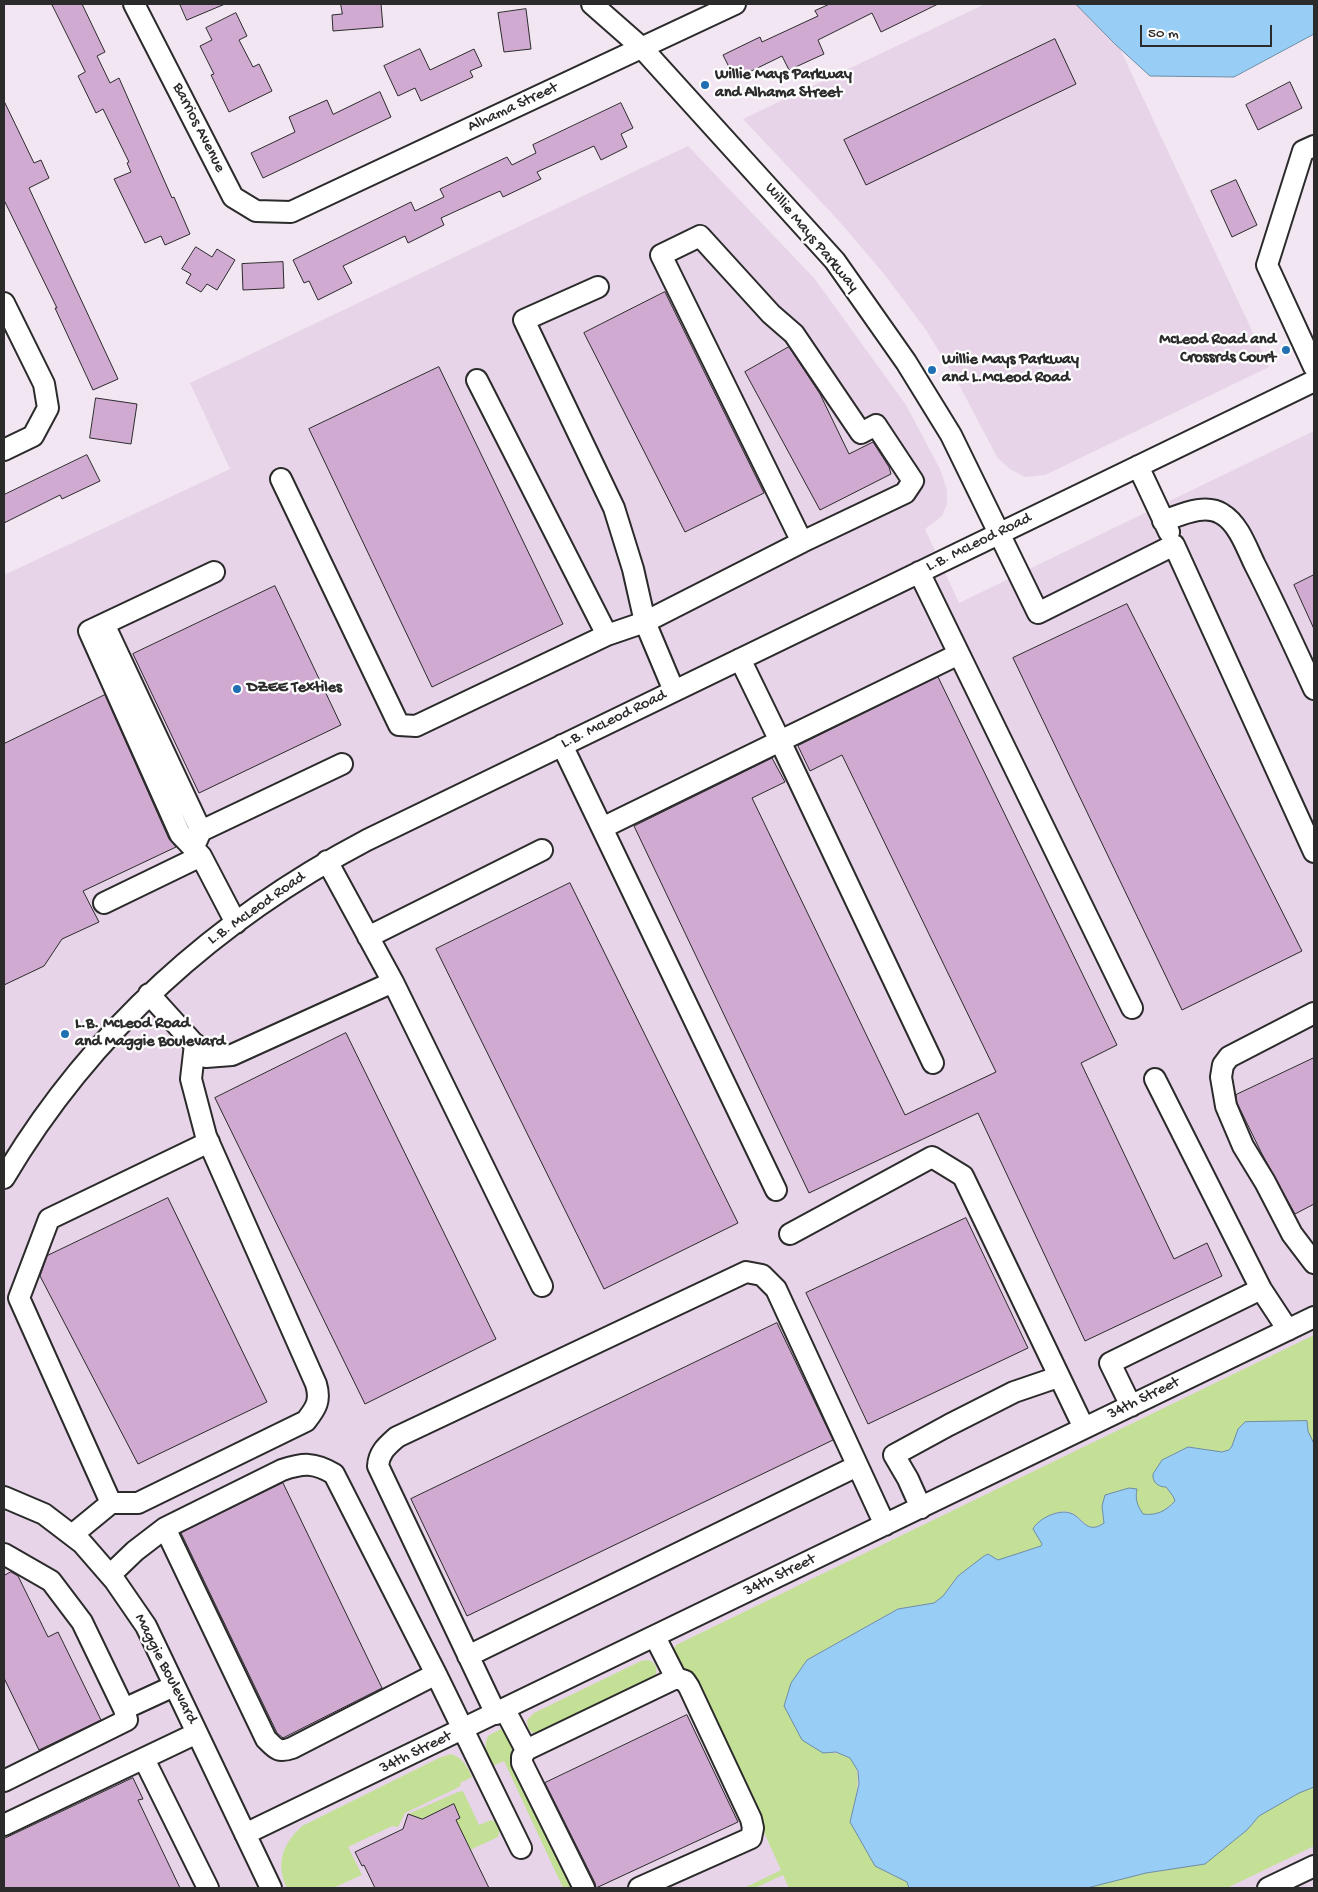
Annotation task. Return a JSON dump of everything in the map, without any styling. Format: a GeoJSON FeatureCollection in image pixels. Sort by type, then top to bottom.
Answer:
{"type":"FeatureCollection","features":[{"type":"Feature","properties":{"kind":"street","name":"Barrios Avenue"},"geometry":{"type":"LineString","coordinates":[[134,4],[233,197],[256,211],[291,212]]}},
{"type":"Feature","properties":{"kind":"street","name":"Willie Mays Parkway"},"geometry":{"type":"LineString","coordinates":[[592,4],[642,48],[835,261],[906,362],[951,435],[1038,613],[1174,545]]}},
{"type":"Feature","properties":{"kind":"street","name":"Alhama Street"},"geometry":{"type":"LineString","coordinates":[[291,212],[734,4]]}},
{"type":"Feature","properties":{"kind":"street"},"geometry":{"type":"LineString","coordinates":[[1314,146],[1303,151],[1267,266],[1314,367]]}},
{"type":"Feature","properties":{"kind":"street"},"geometry":{"type":"LineString","coordinates":[[280,479],[399,725],[416,726],[608,635],[645,622],[802,542],[905,493],[913,481],[876,425],[862,433],[794,334],[771,314],[700,236],[661,255],[802,542]]}},
{"type":"Feature","properties":{"kind":"street"},"geometry":{"type":"LineString","coordinates":[[598,287],[524,320],[614,508],[633,569],[645,622],[674,691]]}},
{"type":"Feature","properties":{"kind":"street"},"geometry":{"type":"LineString","coordinates":[[4,303],[44,384],[48,408],[33,436],[4,450]]}},
{"type":"Feature","properties":{"kind":"street"},"geometry":{"type":"LineString","coordinates":[[477,380],[608,635]]}},
{"type":"Feature","properties":{"kind":"street","name":"L.B. McLeod Road"},"geometry":{"type":"LineString","coordinates":[[4,1178],[21,1148],[72,1078],[149,994],[210,941],[284,888],[327,861],[376,835],[1314,381]]}},
{"type":"Feature","properties":{"kind":"street"},"geometry":{"type":"LineString","coordinates":[[1138,466],[1314,852]]}},
{"type":"Feature","properties":{"kind":"street"},"geometry":{"type":"LineString","coordinates":[[1164,521],[1196,510],[1221,513],[1229,520],[1239,534],[1314,689]]}},
{"type":"Feature","properties":{"kind":"street"},"geometry":{"type":"LineString","coordinates":[[214,572],[89,631],[180,834],[199,845],[236,923]]}},
{"type":"Feature","properties":{"kind":"street"},"geometry":{"type":"LineString","coordinates":[[919,572],[1132,1008]]}},
{"type":"Feature","properties":{"kind":"street"},"geometry":{"type":"LineString","coordinates":[[602,828],[959,654]]}},
{"type":"Feature","properties":{"kind":"street"},"geometry":{"type":"LineString","coordinates":[[740,659],[933,1062]]}},
{"type":"Feature","properties":{"kind":"street"},"geometry":{"type":"LineString","coordinates":[[562,745],[776,1190]]}},
{"type":"Feature","properties":{"kind":"street"},"geometry":{"type":"LineString","coordinates":[[104,903],[199,845],[342,764]]}},
{"type":"Feature","properties":{"kind":"street"},"geometry":{"type":"LineString","coordinates":[[368,937],[542,850]]}},
{"type":"Feature","properties":{"kind":"street"},"geometry":{"type":"LineString","coordinates":[[327,861],[393,982],[542,1286]]}},
{"type":"Feature","properties":{"kind":"street"},"geometry":{"type":"LineString","coordinates":[[149,994],[206,1057],[232,1055],[393,982]]}},
{"type":"Feature","properties":{"kind":"street"},"geometry":{"type":"LineString","coordinates":[[1311,1252],[1292,1234],[1242,1146],[1226,1106],[1221,1077],[1223,1065],[1229,1057],[1314,1013]]}},
{"type":"Feature","properties":{"kind":"street"},"geometry":{"type":"LineString","coordinates":[[72,1535],[111,1503],[138,1503],[306,1421],[319,1402],[316,1384],[209,1142],[191,1079],[195,1044]]}},
{"type":"Feature","properties":{"kind":"street"},"geometry":{"type":"LineString","coordinates":[[1155,1079],[1262,1289],[1288,1330]]}},
{"type":"Feature","properties":{"kind":"street"},"geometry":{"type":"LineString","coordinates":[[111,1503],[19,1298],[23,1283],[48,1219],[209,1142]]}},
{"type":"Feature","properties":{"kind":"street"},"geometry":{"type":"LineString","coordinates":[[790,1234],[932,1158],[963,1176],[1084,1428]]}},
{"type":"Feature","properties":{"kind":"street"},"geometry":{"type":"LineString","coordinates":[[526,1750],[468,1656],[378,1466],[378,1458],[383,1450],[397,1437],[746,1272],[762,1275],[776,1289],[885,1525]]}},
{"type":"Feature","properties":{"kind":"street"},"geometry":{"type":"LineString","coordinates":[[1132,1406],[1110,1363],[1262,1289]]}},
{"type":"Feature","properties":{"kind":"street","name":"34th Street"},"geometry":{"type":"LineString","coordinates":[[246,1834],[1314,1317]]}},
{"type":"Feature","properties":{"kind":"street"},"geometry":{"type":"LineString","coordinates":[[921,1508],[894,1455],[1014,1392],[1058,1376]]}},
{"type":"Feature","properties":{"kind":"street"},"geometry":{"type":"LineString","coordinates":[[110,1575],[135,1551],[165,1528],[282,1470],[296,1465],[309,1464],[321,1466],[334,1474],[436,1674],[521,1848]]}},
{"type":"Feature","properties":{"kind":"street"},"geometry":{"type":"LineString","coordinates":[[468,1656],[857,1466]]}},
{"type":"Feature","properties":{"kind":"street","name":"Maggie Boulevard"},"geometry":{"type":"LineString","coordinates":[[4,1497],[44,1514],[82,1543],[110,1575],[146,1626],[272,1888]]}},
{"type":"Feature","properties":{"kind":"street"},"geometry":{"type":"LineString","coordinates":[[165,1528],[266,1739],[276,1749],[284,1751],[292,1748],[436,1674]]}},
{"type":"Feature","properties":{"kind":"street"},"geometry":{"type":"LineString","coordinates":[[4,1554],[51,1581],[82,1622],[124,1709],[126,1720],[4,1782]]}},
{"type":"Feature","properties":{"kind":"street"},"geometry":{"type":"LineString","coordinates":[[656,1637],[676,1678]]}},
{"type":"Feature","properties":{"kind":"street"},"geometry":{"type":"LineString","coordinates":[[584,1888],[522,1763],[522,1757],[526,1750],[676,1678],[685,1681],[689,1687],[751,1819],[753,1828],[751,1838],[639,1888]]}},
{"type":"Feature","properties":{"kind":"street"},"geometry":{"type":"LineString","coordinates":[[124,1709],[174,1686]]}},
{"type":"Feature","properties":{"kind":"street"},"geometry":{"type":"LineString","coordinates":[[4,1825],[197,1733]]}},
{"type":"Feature","properties":{"kind":"street"},"geometry":{"type":"LineString","coordinates":[[144,1759],[208,1888]]}},
{"type":"Feature","properties":{"kind":"street"},"geometry":{"type":"LineString","coordinates":[[1268,1888],[1314,1866]]}},
{"type":"Feature","properties":{"kind":"shaded area"},"geometry":{"type":"Polygon","coordinates":[[[985,4],[1099,4],[1269,367],[1045,475],[1025,477],[1010,469],[997,457],[956,379],[926,330],[884,274],[839,221],[743,119],[985,4]]]}},
{"type":"Feature","properties":{"kind":"shaded area"},"geometry":{"type":"Polygon","coordinates":[[[688,146],[814,278],[906,405],[940,469],[947,490],[947,504],[942,516],[925,529],[959,603],[1314,431],[1314,1888],[4,1888],[4,575],[230,469],[190,383],[688,146]]]}},
{"type":"Feature","properties":{"kind":"green space"},"geometry":{"type":"Polygon","coordinates":[[[1314,1335],[1314,1444],[1308,1431],[1238,1429],[1234,1444],[1228,1450],[1217,1451],[1188,1447],[1166,1487],[1175,1501],[1168,1508],[1152,1514],[1143,1514],[1137,1505],[1136,1496],[1102,1510],[1104,1523],[1094,1527],[1090,1527],[1074,1514],[1063,1511],[1057,1512],[1033,1529],[1042,1544],[1041,1546],[998,1561],[988,1554],[958,1576],[943,1596],[934,1603],[897,1609],[807,1660],[791,1683],[823,1753],[839,1754],[849,1758],[855,1765],[858,1775],[856,1798],[850,1822],[875,1866],[907,1882],[909,1888],[789,1888],[783,1875],[755,1888],[744,1888],[781,1870],[740,1779],[685,1669],[677,1661],[673,1651],[676,1645],[1314,1335]]]}},
{"type":"Feature","properties":{"kind":"green space"},"geometry":{"type":"Polygon","coordinates":[[[648,1660],[656,1667],[655,1677],[539,1734],[535,1734],[528,1729],[527,1720],[534,1713],[641,1661],[648,1660]]]}},
{"type":"Feature","properties":{"kind":"green space"},"geometry":{"type":"Polygon","coordinates":[[[506,1726],[517,1744],[511,1752],[512,1760],[574,1888],[563,1888],[504,1761],[493,1766],[487,1755],[486,1744],[488,1736],[506,1726]]]}},
{"type":"Feature","properties":{"kind":"green space"},"geometry":{"type":"Polygon","coordinates":[[[451,1754],[458,1757],[464,1763],[472,1777],[460,1783],[461,1785],[457,1788],[405,1813],[398,1827],[392,1826],[348,1847],[362,1875],[333,1888],[287,1888],[283,1879],[281,1862],[290,1840],[302,1826],[439,1758],[451,1754]]]}},
{"type":"Feature","properties":{"kind":"green space"},"geometry":{"type":"Polygon","coordinates":[[[1314,1787],[1314,1846],[1227,1888],[1087,1888],[1146,1873],[1205,1864],[1247,1830],[1259,1816],[1299,1793],[1314,1787]]]}},
{"type":"Feature","properties":{"kind":"green space"},"geometry":{"type":"Polygon","coordinates":[[[463,1791],[479,1825],[491,1820],[498,1823],[500,1828],[498,1837],[470,1850],[456,1820],[460,1817],[454,1804],[422,1819],[408,1814],[458,1792],[463,1791]]]}},
{"type":"Feature","properties":{"kind":"water"},"geometry":{"type":"Polygon","coordinates":[[[1076,4],[1314,4],[1314,34],[1234,77],[1150,76],[1076,4]]]}},
{"type":"Feature","properties":{"kind":"water"},"geometry":{"type":"Polygon","coordinates":[[[1307,1421],[1308,1431],[1314,1444],[1314,1787],[1299,1793],[1259,1816],[1247,1830],[1205,1864],[1146,1873],[1087,1888],[909,1888],[907,1882],[875,1866],[850,1822],[859,1784],[858,1771],[850,1758],[836,1752],[823,1753],[802,1740],[784,1706],[791,1683],[807,1660],[898,1609],[934,1603],[943,1596],[958,1576],[988,1554],[998,1560],[1041,1546],[1042,1544],[1033,1529],[1039,1522],[1049,1516],[1060,1512],[1070,1513],[1088,1526],[1098,1526],[1104,1523],[1102,1506],[1105,1495],[1129,1488],[1137,1489],[1137,1502],[1143,1514],[1152,1514],[1168,1508],[1175,1501],[1173,1496],[1166,1487],[1155,1482],[1153,1474],[1162,1460],[1188,1447],[1222,1452],[1229,1450],[1238,1429],[1245,1422],[1307,1421]]]}},
{"type":"Feature","properties":{"kind":"building"},"geometry":{"type":"Polygon","coordinates":[[[52,4],[82,4],[105,52],[97,56],[110,83],[119,78],[190,234],[165,245],[161,236],[145,243],[114,179],[131,172],[127,163],[129,162],[103,109],[96,113],[78,76],[85,72],[52,4]]]}},
{"type":"Feature","properties":{"kind":"building"},"geometry":{"type":"Polygon","coordinates":[[[180,4],[225,4],[187,20],[180,4]]]}},
{"type":"Feature","properties":{"kind":"building"},"geometry":{"type":"Polygon","coordinates":[[[341,4],[381,4],[383,27],[333,31],[332,15],[342,14],[341,4]]]}},
{"type":"Feature","properties":{"kind":"building"},"geometry":{"type":"Polygon","coordinates":[[[830,4],[938,4],[881,32],[872,13],[818,40],[824,54],[789,70],[782,56],[735,79],[723,55],[760,37],[762,42],[818,16],[815,11],[830,4]]]}},
{"type":"Feature","properties":{"kind":"building"},"geometry":{"type":"Polygon","coordinates":[[[526,9],[531,49],[504,52],[498,13],[526,9]]]}},
{"type":"Feature","properties":{"kind":"building"},"geometry":{"type":"Polygon","coordinates":[[[236,13],[247,36],[239,40],[253,67],[259,64],[272,91],[229,112],[211,75],[214,74],[200,46],[212,40],[206,28],[236,13]]]}},
{"type":"Feature","properties":{"kind":"building"},"geometry":{"type":"Polygon","coordinates":[[[1055,39],[1076,84],[866,185],[844,140],[1055,39]]]}},
{"type":"Feature","properties":{"kind":"building"},"geometry":{"type":"Polygon","coordinates":[[[420,49],[430,70],[474,49],[482,66],[470,71],[473,77],[421,101],[415,88],[398,96],[384,66],[420,49]]]}},
{"type":"Feature","properties":{"kind":"building"},"geometry":{"type":"Polygon","coordinates":[[[1290,82],[1302,108],[1258,130],[1246,105],[1290,82]]]}},
{"type":"Feature","properties":{"kind":"building"},"geometry":{"type":"Polygon","coordinates":[[[380,92],[391,117],[263,178],[251,153],[295,132],[289,117],[327,100],[333,114],[380,92]]]}},
{"type":"Feature","properties":{"kind":"building"},"geometry":{"type":"Polygon","coordinates":[[[4,101],[34,163],[41,160],[49,178],[29,188],[118,379],[93,390],[55,308],[57,308],[4,200],[4,101]]]}},
{"type":"Feature","properties":{"kind":"building"},"geometry":{"type":"Polygon","coordinates":[[[621,103],[633,128],[621,134],[627,147],[601,160],[594,146],[537,172],[541,179],[503,197],[500,191],[441,218],[444,225],[408,243],[405,236],[343,266],[352,283],[318,300],[309,281],[304,283],[293,260],[411,202],[415,211],[444,197],[440,189],[507,157],[512,165],[536,153],[533,145],[621,103]]]}},
{"type":"Feature","properties":{"kind":"building"},"geometry":{"type":"Polygon","coordinates":[[[1236,180],[1257,225],[1232,237],[1211,191],[1236,180]]]}},
{"type":"Feature","properties":{"kind":"building"},"geometry":{"type":"Polygon","coordinates":[[[196,247],[212,257],[217,249],[235,260],[217,290],[207,284],[201,292],[186,283],[191,274],[182,269],[196,247]]]}},
{"type":"Feature","properties":{"kind":"building"},"geometry":{"type":"Polygon","coordinates":[[[283,262],[284,288],[243,290],[242,264],[283,262]]]}},
{"type":"Feature","properties":{"kind":"building"},"geometry":{"type":"Polygon","coordinates":[[[665,292],[764,493],[685,532],[584,333],[665,292]]]}},
{"type":"Feature","properties":{"kind":"building"},"geometry":{"type":"Polygon","coordinates":[[[789,347],[820,394],[849,454],[873,442],[889,467],[891,474],[820,510],[745,372],[789,347]]]}},
{"type":"Feature","properties":{"kind":"building"},"geometry":{"type":"Polygon","coordinates":[[[439,367],[563,624],[432,687],[309,429],[439,367]]]}},
{"type":"Feature","properties":{"kind":"building"},"geometry":{"type":"Polygon","coordinates":[[[96,398],[137,404],[131,444],[90,438],[96,398]]]}},
{"type":"Feature","properties":{"kind":"building"},"geometry":{"type":"Polygon","coordinates":[[[87,455],[100,481],[62,499],[60,495],[4,523],[4,495],[87,455]]]}},
{"type":"Feature","properties":{"kind":"building"},"geometry":{"type":"Polygon","coordinates":[[[1314,575],[1314,629],[1294,585],[1314,575]]]}},
{"type":"Feature","properties":{"kind":"building","name":"DZEE Textiles"},"geometry":{"type":"Polygon","coordinates":[[[275,586],[341,725],[199,793],[133,654],[275,586]]]}},
{"type":"Feature","properties":{"kind":"building"},"geometry":{"type":"Polygon","coordinates":[[[1127,604],[1302,951],[1182,1010],[1013,658],[1127,604]]]}},
{"type":"Feature","properties":{"kind":"building"},"geometry":{"type":"Polygon","coordinates":[[[938,677],[1117,1045],[1081,1063],[1174,1259],[1207,1243],[1222,1276],[1085,1341],[978,1113],[809,1193],[634,826],[772,758],[785,782],[752,798],[905,1115],[996,1072],[842,755],[810,771],[798,746],[938,677]]]}},
{"type":"Feature","properties":{"kind":"building"},"geometry":{"type":"Polygon","coordinates":[[[105,695],[169,839],[176,847],[83,891],[99,922],[62,939],[44,966],[4,985],[4,744],[105,695]]]}},
{"type":"Feature","properties":{"kind":"building"},"geometry":{"type":"Polygon","coordinates":[[[570,883],[738,1223],[604,1289],[436,949],[570,883]]]}},
{"type":"Feature","properties":{"kind":"building"},"geometry":{"type":"Polygon","coordinates":[[[346,1033],[496,1339],[365,1404],[215,1098],[346,1033]]]}},
{"type":"Feature","properties":{"kind":"building"},"geometry":{"type":"Polygon","coordinates":[[[1314,1058],[1314,1204],[1295,1214],[1262,1154],[1237,1103],[1236,1095],[1314,1058]]]}},
{"type":"Feature","properties":{"kind":"building"},"geometry":{"type":"Polygon","coordinates":[[[168,1198],[267,1402],[138,1464],[40,1276],[47,1256],[168,1198]]]}},
{"type":"Feature","properties":{"kind":"building"},"geometry":{"type":"Polygon","coordinates":[[[966,1218],[1028,1348],[868,1424],[806,1293],[966,1218]]]}},
{"type":"Feature","properties":{"kind":"building"},"geometry":{"type":"Polygon","coordinates":[[[777,1323],[833,1440],[467,1616],[411,1499],[777,1323]]]}},
{"type":"Feature","properties":{"kind":"building"},"geometry":{"type":"Polygon","coordinates":[[[283,1483],[382,1688],[283,1738],[277,1733],[181,1533],[283,1483]]]}},
{"type":"Feature","properties":{"kind":"building"},"geometry":{"type":"Polygon","coordinates":[[[11,1572],[18,1576],[48,1637],[58,1632],[101,1720],[39,1750],[4,1678],[4,1576],[11,1572]]]}},
{"type":"Feature","properties":{"kind":"building"},"geometry":{"type":"Polygon","coordinates":[[[687,1715],[738,1822],[596,1888],[545,1783],[687,1715]]]}},
{"type":"Feature","properties":{"kind":"building"},"geometry":{"type":"Polygon","coordinates":[[[133,1778],[143,1799],[138,1800],[180,1888],[4,1888],[4,1839],[133,1778]]]}},
{"type":"Feature","properties":{"kind":"building"},"geometry":{"type":"Polygon","coordinates":[[[454,1804],[460,1818],[456,1820],[489,1888],[375,1888],[364,1865],[362,1866],[355,1852],[403,1829],[408,1814],[422,1819],[454,1804]]]}},
{"type":"Feature","properties":{"kind":"place","name":"Willie Mays Parkway and Alhama Street"},"geometry":{"type":"Point","coordinates":[705,85]}},
{"type":"Feature","properties":{"kind":"place","name":"McLeod Road and Crossrds Court"},"geometry":{"type":"Point","coordinates":[1286,350]}},
{"type":"Feature","properties":{"kind":"place","name":"Willie Mays Parkway and L.McLeod Road"},"geometry":{"type":"Point","coordinates":[932,370]}},
{"type":"Feature","properties":{"kind":"place","name":"DZEE Textiles"},"geometry":{"type":"Point","coordinates":[237,689]}},
{"type":"Feature","properties":{"kind":"place","name":"L.B. McLeod Road and Maggie Boulevard"},"geometry":{"type":"Point","coordinates":[65,1034]}}]}
